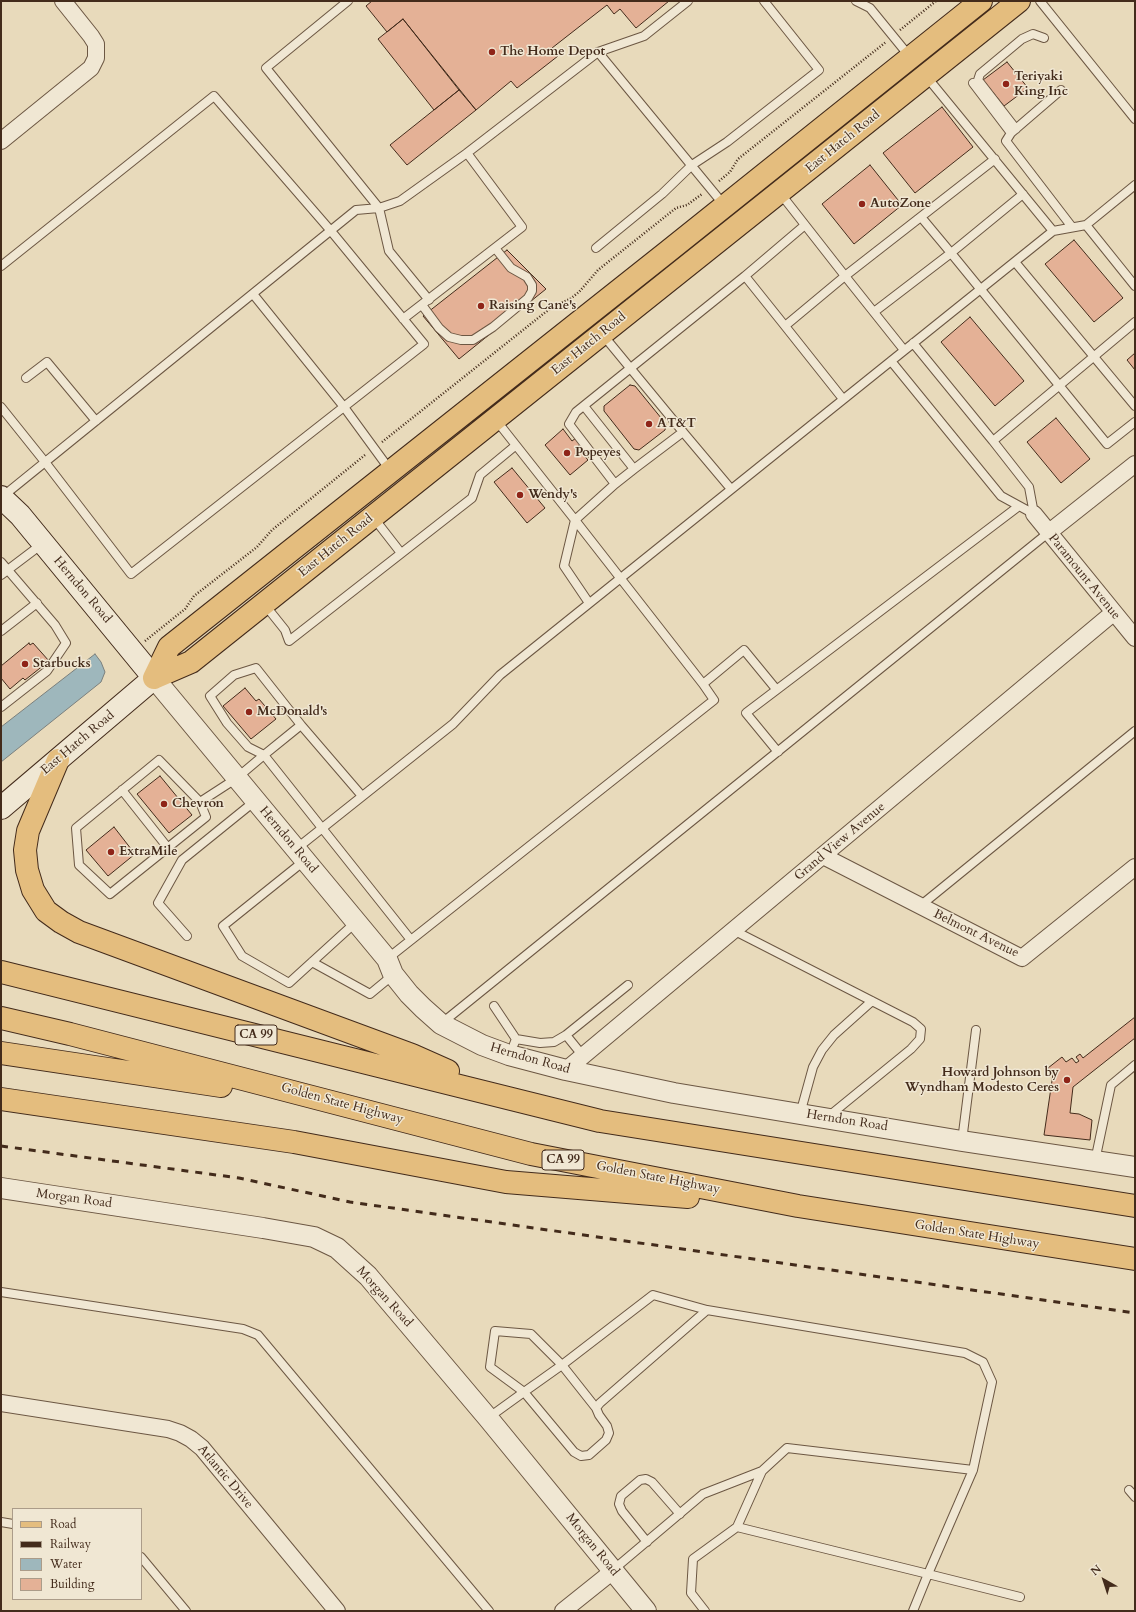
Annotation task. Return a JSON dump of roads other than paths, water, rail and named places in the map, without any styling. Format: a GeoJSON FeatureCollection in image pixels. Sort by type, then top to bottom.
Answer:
{"type":"FeatureCollection","features":[{"type":"Feature","properties":{"kind":"main road","name":"East Hatch Road"},"geometry":{"type":"LineString","coordinates":[[154,678],[169,647],[981,1]]}},
{"type":"Feature","properties":{"kind":"main road","name":"East Hatch Road"},"geometry":{"type":"LineString","coordinates":[[1,808],[154,678],[191,662],[1019,1]]}},
{"type":"Feature","properties":{"kind":"main road","name":"Herndon Road"},"geometry":{"type":"LineString","coordinates":[[1,497],[20,515],[154,678]]}},
{"type":"Feature","properties":{"kind":"main road"},"geometry":{"type":"LineString","coordinates":[[58,760],[28,831],[25,850],[33,890],[46,910],[61,922],[80,932],[412,1055],[512,1098]]}},
{"type":"Feature","properties":{"kind":"main road","name":"CA 99"},"geometry":{"type":"LineString","coordinates":[[1,972],[600,1121],[1135,1206]]}},
{"type":"Feature","properties":{"kind":"main road","name":"Golden State Highway"},"geometry":{"type":"LineString","coordinates":[[1,1018],[70,1034],[531,1154],[798,1206],[1135,1259]]}},
{"type":"Feature","properties":{"kind":"main road"},"geometry":{"type":"LineString","coordinates":[[1,1052],[360,1109]]}},
{"type":"Feature","properties":{"kind":"main road"},"geometry":{"type":"LineString","coordinates":[[1,1099],[294,1142],[506,1182],[798,1206]]}},
{"type":"Feature","properties":{"kind":"street"},"geometry":{"type":"LineString","coordinates":[[1,140],[91,68],[97,54],[96,44],[63,1]]}},
{"type":"Feature","properties":{"kind":"street"},"geometry":{"type":"LineString","coordinates":[[1048,533],[1135,464]]}},
{"type":"Feature","properties":{"kind":"street","name":"Paramount Avenue"},"geometry":{"type":"LineString","coordinates":[[1034,514],[1113,613],[1135,638]]}},
{"type":"Feature","properties":{"kind":"street","name":"Grand View Avenue"},"geometry":{"type":"LineString","coordinates":[[566,1070],[1113,613]]}},
{"type":"Feature","properties":{"kind":"street","name":"Herndon Road"},"geometry":{"type":"LineString","coordinates":[[154,678],[356,922],[423,1008],[441,1024],[482,1045],[512,1047],[566,1070],[674,1093],[962,1141],[1135,1167]]}},
{"type":"Feature","properties":{"kind":"street","name":"Belmont Avenue"},"geometry":{"type":"LineString","coordinates":[[823,856],[1022,958],[1135,867]]}},
{"type":"Feature","properties":{"kind":"street","name":"Morgan Road"},"geometry":{"type":"LineString","coordinates":[[1,1188],[314,1237],[337,1248],[368,1276],[488,1418],[646,1611]]}},
{"type":"Feature","properties":{"kind":"street","name":"Atlantic Drive"},"geometry":{"type":"LineString","coordinates":[[1,1403],[168,1429],[191,1439],[202,1448],[337,1611]]}},
{"type":"Feature","properties":{"kind":"street"},"geometry":{"type":"LineString","coordinates":[[563,1611],[613,1571]]}},
{"type":"Feature","properties":{"kind":"lane"},"geometry":{"type":"LineString","coordinates":[[348,1],[266,68],[379,208],[389,251],[425,302],[439,328],[449,337],[461,340],[473,340],[483,334],[528,298],[532,291],[532,285],[527,277],[511,268],[496,248]]}},
{"type":"Feature","properties":{"kind":"lane"},"geometry":{"type":"LineString","coordinates":[[1,497],[356,210],[379,208],[400,201],[467,153],[598,52],[644,36],[688,1]]}},
{"type":"Feature","properties":{"kind":"lane"},"geometry":{"type":"LineString","coordinates":[[596,248],[662,194],[692,165],[727,142],[819,70],[764,1]]}},
{"type":"Feature","properties":{"kind":"lane"},"geometry":{"type":"LineString","coordinates":[[856,1],[870,8],[910,57]]}},
{"type":"Feature","properties":{"kind":"lane"},"geometry":{"type":"LineString","coordinates":[[1040,1],[1135,119]]}},
{"type":"Feature","properties":{"kind":"lane"},"geometry":{"type":"LineString","coordinates":[[1013,131],[978,80],[980,74],[1022,39],[1033,34],[1044,38]]}},
{"type":"Feature","properties":{"kind":"lane"},"geometry":{"type":"LineString","coordinates":[[598,52],[725,205]]}},
{"type":"Feature","properties":{"kind":"lane"},"geometry":{"type":"LineString","coordinates":[[926,76],[1053,231]]}},
{"type":"Feature","properties":{"kind":"lane"},"geometry":{"type":"LineString","coordinates":[[973,83],[1013,131]]}},
{"type":"Feature","properties":{"kind":"lane"},"geometry":{"type":"LineString","coordinates":[[1061,90],[1013,131],[1006,141],[1072,227]]}},
{"type":"Feature","properties":{"kind":"lane"},"geometry":{"type":"LineString","coordinates":[[1,266],[214,96],[331,231],[424,344],[131,574],[1,407]]}},
{"type":"Feature","properties":{"kind":"lane"},"geometry":{"type":"LineString","coordinates":[[403,319],[522,227],[467,153]]}},
{"type":"Feature","properties":{"kind":"lane"},"geometry":{"type":"LineString","coordinates":[[785,326],[845,276],[995,159]]}},
{"type":"Feature","properties":{"kind":"lane"},"geometry":{"type":"LineString","coordinates":[[356,922],[289,983],[242,956],[223,926],[301,855],[321,829],[453,724],[500,675],[1053,231],[1086,225],[1135,186]]}},
{"type":"Feature","properties":{"kind":"lane"},"geometry":{"type":"LineString","coordinates":[[780,192],[904,350]]}},
{"type":"Feature","properties":{"kind":"lane"},"geometry":{"type":"LineString","coordinates":[[874,312],[1023,194]]}},
{"type":"Feature","properties":{"kind":"lane"},"geometry":{"type":"LineString","coordinates":[[921,217],[1107,444],[1135,422]]}},
{"type":"Feature","properties":{"kind":"lane"},"geometry":{"type":"LineString","coordinates":[[615,484],[569,424],[576,412],[745,276],[805,225]]}},
{"type":"Feature","properties":{"kind":"lane"},"geometry":{"type":"LineString","coordinates":[[1086,225],[1135,286]]}},
{"type":"Feature","properties":{"kind":"lane"},"geometry":{"type":"LineString","coordinates":[[1015,262],[1095,356],[1135,406]]}},
{"type":"Feature","properties":{"kind":"lane"},"geometry":{"type":"LineString","coordinates":[[745,276],[843,399]]}},
{"type":"Feature","properties":{"kind":"lane"},"geometry":{"type":"LineString","coordinates":[[253,294],[344,407],[373,449],[391,471]]}},
{"type":"Feature","properties":{"kind":"lane"},"geometry":{"type":"LineString","coordinates":[[993,441],[1135,322]]}},
{"type":"Feature","properties":{"kind":"lane"},"geometry":{"type":"LineString","coordinates":[[602,334],[731,489]]}},
{"type":"Feature","properties":{"kind":"lane"},"geometry":{"type":"LineString","coordinates":[[913,343],[1029,487],[1034,514]]}},
{"type":"Feature","properties":{"kind":"lane"},"geometry":{"type":"LineString","coordinates":[[891,361],[1001,496],[1034,514]]}},
{"type":"Feature","properties":{"kind":"lane"},"geometry":{"type":"LineString","coordinates":[[26,378],[47,362],[96,421]]}},
{"type":"Feature","properties":{"kind":"lane"},"geometry":{"type":"LineString","coordinates":[[584,406],[634,469]]}},
{"type":"Feature","properties":{"kind":"lane"},"geometry":{"type":"LineString","coordinates":[[312,962],[370,994],[411,940],[714,700],[496,420]]}},
{"type":"Feature","properties":{"kind":"lane"},"geometry":{"type":"LineString","coordinates":[[590,603],[564,566],[574,520],[615,484],[683,432]]}},
{"type":"Feature","properties":{"kind":"lane"},"geometry":{"type":"LineString","coordinates":[[264,604],[284,630],[289,641],[472,498],[480,475],[515,446]]}},
{"type":"Feature","properties":{"kind":"lane"},"geometry":{"type":"LineString","coordinates":[[778,752],[746,713],[1019,506]]}},
{"type":"Feature","properties":{"kind":"lane"},"geometry":{"type":"LineString","coordinates":[[373,517],[401,553]]}},
{"type":"Feature","properties":{"kind":"lane"},"geometry":{"type":"LineString","coordinates":[[441,1024],[1048,533]]}},
{"type":"Feature","properties":{"kind":"lane"},"geometry":{"type":"LineString","coordinates":[[1,575],[43,543]]}},
{"type":"Feature","properties":{"kind":"lane"},"geometry":{"type":"LineString","coordinates":[[1,562],[55,625],[66,643],[47,671],[1,706]]}},
{"type":"Feature","properties":{"kind":"lane"},"geometry":{"type":"LineString","coordinates":[[1,631],[37,603]]}},
{"type":"Feature","properties":{"kind":"lane"},"geometry":{"type":"LineString","coordinates":[[703,684],[744,650],[776,689]]}},
{"type":"Feature","properties":{"kind":"lane"},"geometry":{"type":"LineString","coordinates":[[362,796],[301,725],[256,668],[234,675],[210,696],[227,723],[248,747],[264,755],[321,829],[411,940]]}},
{"type":"Feature","properties":{"kind":"lane"},"geometry":{"type":"LineString","coordinates":[[200,802],[237,778],[301,725]]}},
{"type":"Feature","properties":{"kind":"lane"},"geometry":{"type":"LineString","coordinates":[[920,906],[1135,731]]}},
{"type":"Feature","properties":{"kind":"lane"},"geometry":{"type":"LineString","coordinates":[[159,760],[200,802],[206,817],[110,894],[80,865],[76,828],[159,760]]}},
{"type":"Feature","properties":{"kind":"lane"},"geometry":{"type":"LineString","coordinates":[[122,790],[168,848]]}},
{"type":"Feature","properties":{"kind":"lane"},"geometry":{"type":"LineString","coordinates":[[187,936],[158,903],[182,860],[255,800]]}},
{"type":"Feature","properties":{"kind":"lane"},"geometry":{"type":"LineString","coordinates":[[733,930],[913,1022],[921,1029],[920,1039],[911,1049],[827,1118]]}},
{"type":"Feature","properties":{"kind":"lane"},"geometry":{"type":"LineString","coordinates":[[494,1006],[512,1047],[554,1042],[566,1035],[628,985]]}},
{"type":"Feature","properties":{"kind":"lane"},"geometry":{"type":"LineString","coordinates":[[800,1114],[813,1067],[822,1050],[834,1035],[872,1001]]}},
{"type":"Feature","properties":{"kind":"lane"},"geometry":{"type":"LineString","coordinates":[[962,1141],[976,1030]]}},
{"type":"Feature","properties":{"kind":"lane"},"geometry":{"type":"LineString","coordinates":[[566,1035],[583,1056]]}},
{"type":"Feature","properties":{"kind":"lane"},"geometry":{"type":"LineString","coordinates":[[1095,1161],[1111,1085],[1135,1065]]}},
{"type":"Feature","properties":{"kind":"lane"},"geometry":{"type":"LineString","coordinates":[[1,1292],[243,1329],[258,1335],[489,1611]]}},
{"type":"Feature","properties":{"kind":"lane"},"geometry":{"type":"LineString","coordinates":[[488,1418],[562,1365],[654,1295],[707,1310],[965,1353],[983,1362],[992,1382],[973,1470],[913,1611]]}},
{"type":"Feature","properties":{"kind":"lane"},"geometry":{"type":"LineString","coordinates":[[596,1408],[707,1310]]}},
{"type":"Feature","properties":{"kind":"lane"},"geometry":{"type":"LineString","coordinates":[[495,1331],[530,1334],[562,1365],[596,1408],[607,1426],[609,1433],[606,1440],[589,1455],[581,1456],[574,1452],[524,1392],[490,1367],[495,1331]]}},
{"type":"Feature","properties":{"kind":"lane"},"geometry":{"type":"LineString","coordinates":[[613,1571],[703,1494],[762,1471],[787,1448],[973,1470]]}},
{"type":"Feature","properties":{"kind":"lane"},"geometry":{"type":"LineString","coordinates":[[705,1611],[691,1593],[693,1559],[737,1527],[762,1471]]}},
{"type":"Feature","properties":{"kind":"lane"},"geometry":{"type":"LineString","coordinates":[[647,1542],[622,1511],[619,1504],[621,1496],[640,1480],[646,1479],[652,1482],[680,1514]]}},
{"type":"Feature","properties":{"kind":"lane"},"geometry":{"type":"LineString","coordinates":[[1129,1490],[1135,1497]]}},
{"type":"Feature","properties":{"kind":"lane"},"geometry":{"type":"LineString","coordinates":[[1,1522],[12,1524]]}},
{"type":"Feature","properties":{"kind":"lane"},"geometry":{"type":"LineString","coordinates":[[737,1527],[1020,1597]]}},
{"type":"Feature","properties":{"kind":"lane"},"geometry":{"type":"LineString","coordinates":[[142,1558],[186,1611]]}},
{"type":"Feature","properties":{"kind":"water"},"geometry":{"type":"Polygon","coordinates":[[[95,654],[101,662],[105,672],[101,682],[1,762],[1,727],[95,654]]]}},
{"type":"Feature","properties":{"kind":"railway"},"geometry":{"type":"LineString","coordinates":[[1,1146],[239,1178],[350,1202],[1135,1313]]}},
{"type":"Feature","properties":{"kind":"place","name":"The Home Depot"},"geometry":{"type":"Point","coordinates":[492,52]}},
{"type":"Feature","properties":{"kind":"place","name":"Teriyaki King Inc"},"geometry":{"type":"Point","coordinates":[1006,84]}},
{"type":"Feature","properties":{"kind":"place","name":"AutoZone"},"geometry":{"type":"Point","coordinates":[862,204]}},
{"type":"Feature","properties":{"kind":"place","name":"Raising Cane's"},"geometry":{"type":"Point","coordinates":[481,306]}},
{"type":"Feature","properties":{"kind":"place","name":"AT&T"},"geometry":{"type":"Point","coordinates":[649,424]}},
{"type":"Feature","properties":{"kind":"place","name":"Popeyes"},"geometry":{"type":"Point","coordinates":[567,453]}},
{"type":"Feature","properties":{"kind":"place","name":"Wendy's"},"geometry":{"type":"Point","coordinates":[520,495]}},
{"type":"Feature","properties":{"kind":"place","name":"Starbucks"},"geometry":{"type":"Point","coordinates":[25,664]}},
{"type":"Feature","properties":{"kind":"place","name":"McDonald's"},"geometry":{"type":"Point","coordinates":[249,712]}},
{"type":"Feature","properties":{"kind":"place","name":"Chevron"},"geometry":{"type":"Point","coordinates":[164,804]}},
{"type":"Feature","properties":{"kind":"place","name":"ExtraMile"},"geometry":{"type":"Point","coordinates":[111,852]}},
{"type":"Feature","properties":{"kind":"place","name":"Howard Johnson by Wyndham Modesto Ceres"},"geometry":{"type":"Point","coordinates":[1067,1080]}}]}
